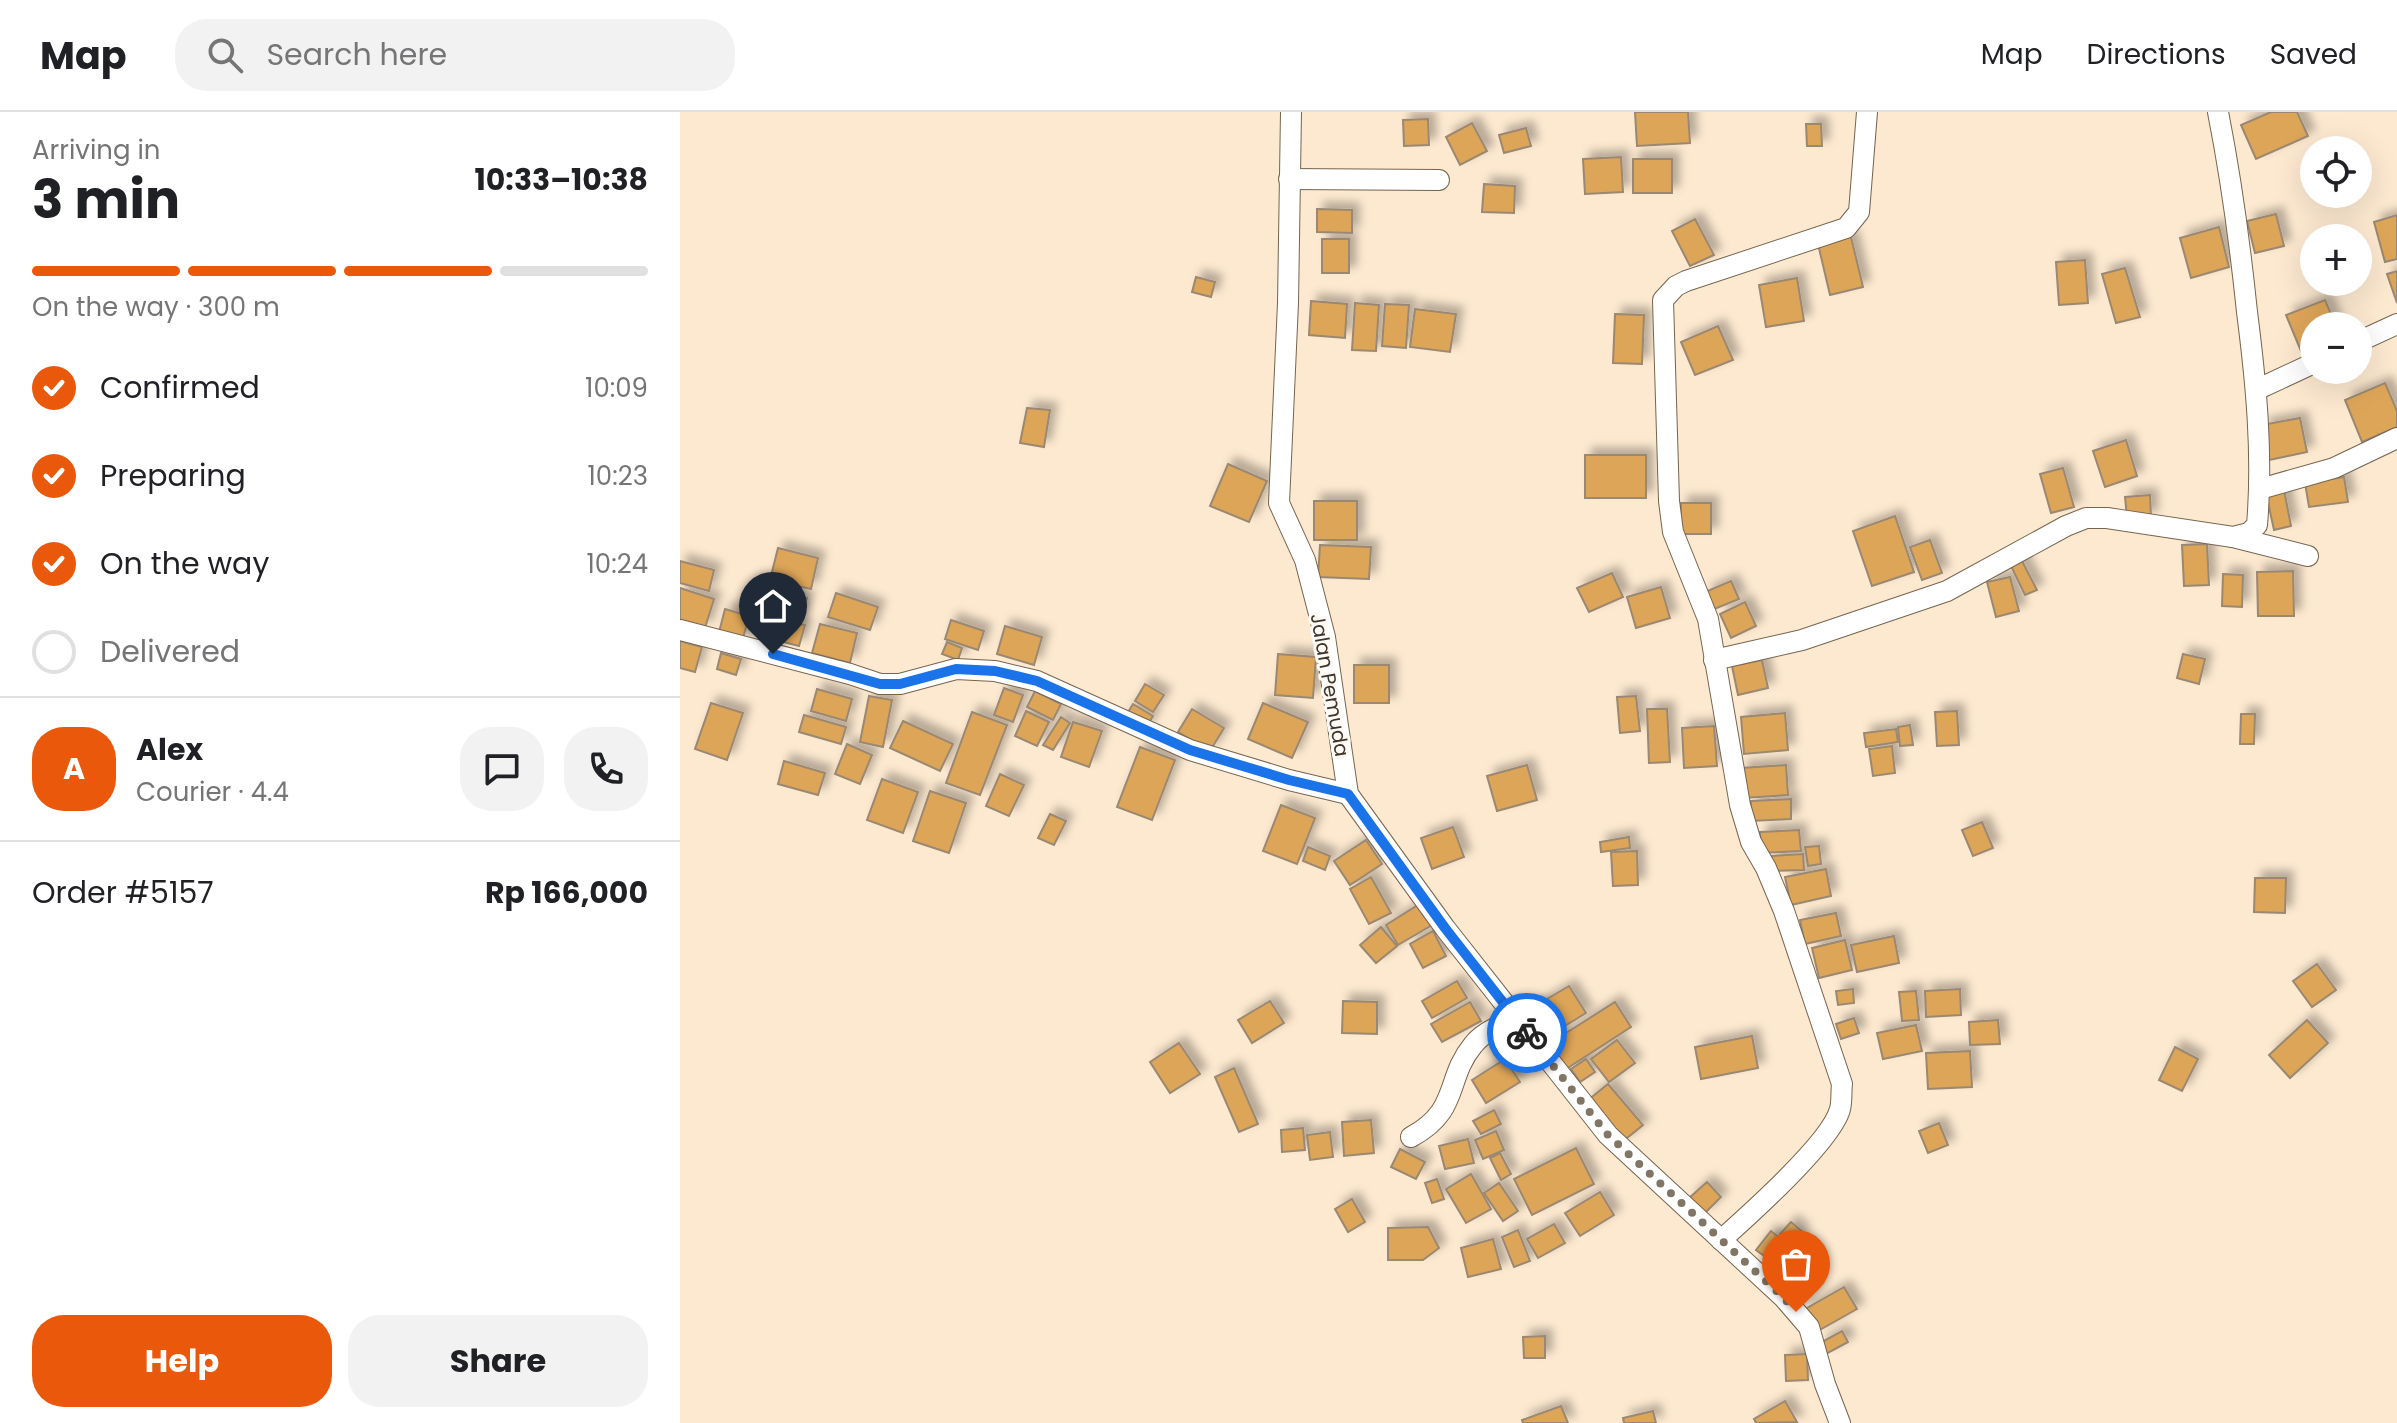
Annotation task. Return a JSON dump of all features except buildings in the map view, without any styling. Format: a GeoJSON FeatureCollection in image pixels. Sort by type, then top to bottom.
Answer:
{"type":"FeatureCollection","features":[{"type":"Feature","properties":{"kind":"street","name":"Jalan Pemuda"},"geometry":{"type":"LineString","coordinates":[[1291,112],[1288,303],[1279,503],[1305,560],[1325,637],[1348,794],[1445,928],[1608,1135],[1784,1298],[1809,1327],[1840,1423]]}},
{"type":"Feature","properties":{"kind":"street"},"geometry":{"type":"LineString","coordinates":[[1721,1240],[1756,1210],[1827,1133],[1840,1110],[1842,1084],[1784,911],[1751,842],[1740,805],[1708,619],[1673,532],[1669,501],[1663,300],[1676,286],[1686,281],[1846,228],[1859,212],[1867,112]]}},
{"type":"Feature","properties":{"kind":"street"},"geometry":{"type":"LineString","coordinates":[[2218,112],[2233,188],[2256,390],[2260,489],[2257,525],[2249,533],[2233,537]]}},
{"type":"Feature","properties":{"kind":"street"},"geometry":{"type":"LineString","coordinates":[[1289,179],[1439,180]]}},
{"type":"Feature","properties":{"kind":"street"},"geometry":{"type":"LineString","coordinates":[[2372,336],[2397,324]]}},
{"type":"Feature","properties":{"kind":"street"},"geometry":{"type":"LineString","coordinates":[[2256,390],[2300,370]]}},
{"type":"Feature","properties":{"kind":"street"},"geometry":{"type":"LineString","coordinates":[[2260,489],[2334,468],[2397,438]]}},
{"type":"Feature","properties":{"kind":"street"},"geometry":{"type":"LineString","coordinates":[[1714,660],[1802,640],[1947,591],[2086,518],[2107,518],[2233,537],[2308,556]]}},
{"type":"Feature","properties":{"kind":"street"},"geometry":{"type":"LineString","coordinates":[[680,630],[880,684],[900,684],[956,669],[995,671],[1037,681],[1190,750],[1348,794]]}},
{"type":"Feature","properties":{"kind":"street"},"geometry":{"type":"LineString","coordinates":[[1411,1137],[1426,1129],[1442,1113],[1463,1061],[1474,1043],[1496,1027],[1517,1020]]}},
{"type":"Feature","properties":{"kind":"way so far"},"geometry":{"type":"LineString","coordinates":[[1527,1033],[1608,1135],[1796,1312]]}},
{"type":"Feature","properties":{"kind":"route"},"geometry":{"type":"LineString","coordinates":[[773,654],[880,684],[900,684],[956,669],[995,671],[1037,681],[1190,750],[1348,794],[1445,928],[1527,1033]]}}]}
